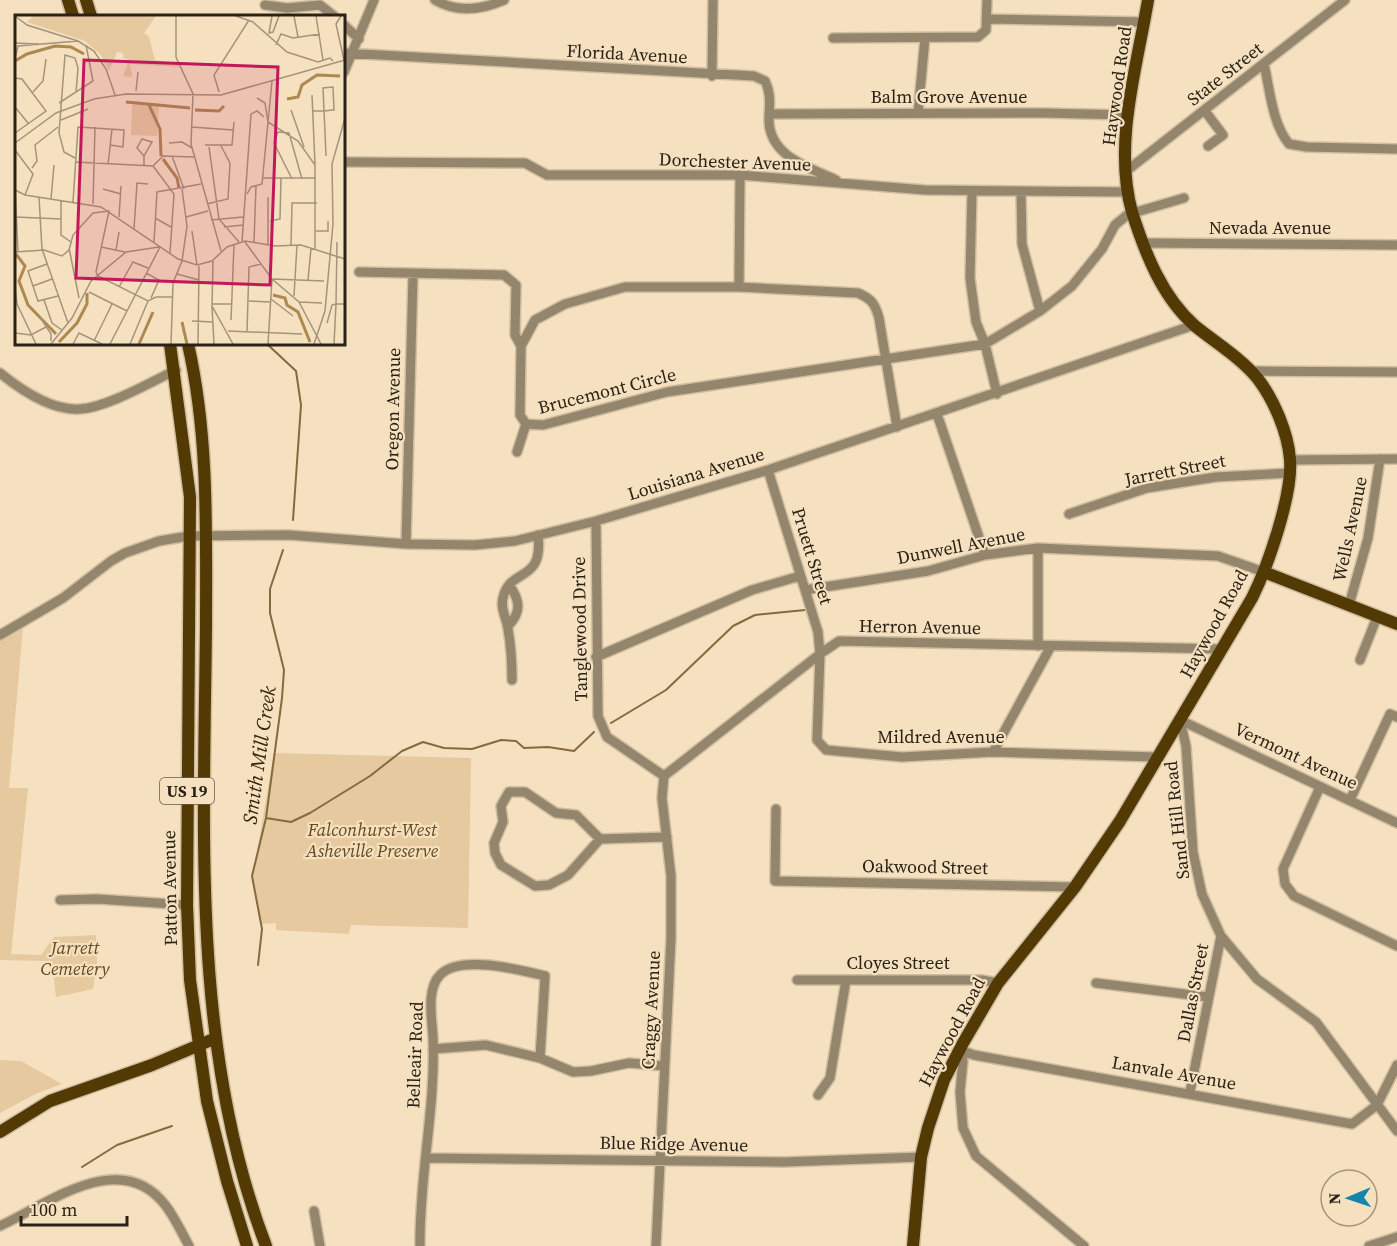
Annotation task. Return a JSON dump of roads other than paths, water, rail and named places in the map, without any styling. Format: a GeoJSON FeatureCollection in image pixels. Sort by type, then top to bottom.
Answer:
{"type":"FeatureCollection","features":[{"type":"Feature","properties":{"kind":"main road"},"geometry":{"type":"LineString","coordinates":[[68,0],[73,15]]}},
{"type":"Feature","properties":{"kind":"main road"},"geometry":{"type":"LineString","coordinates":[[86,0],[91,15]]}},
{"type":"Feature","properties":{"kind":"main road","name":"Haywood Road"},"geometry":{"type":"LineString","coordinates":[[913,1246],[921,1156],[935,1102],[960,1050],[998,983],[1075,887],[1120,821],[1222,650],[1264,572],[1290,466],[1283,427],[1259,381],[1194,325],[1172,302],[1143,243],[1133,212],[1125,172],[1125,142],[1148,0]]}},
{"type":"Feature","properties":{"kind":"main road","name":"Patton Avenue"},"geometry":{"type":"LineString","coordinates":[[170,345],[176,370],[190,496],[187,905],[197,1045],[222,1162],[247,1246]]}},
{"type":"Feature","properties":{"kind":"main road","name":"Patton Avenue"},"geometry":{"type":"LineString","coordinates":[[188,345],[202,450],[206,536],[208,971],[216,1038],[233,1137],[266,1246]]}},
{"type":"Feature","properties":{"kind":"main road"},"geometry":{"type":"LineString","coordinates":[[1264,572],[1397,624]]}},
{"type":"Feature","properties":{"kind":"main road"},"geometry":{"type":"LineString","coordinates":[[0,1132],[50,1101],[152,1065],[216,1038]]}},
{"type":"Feature","properties":{"kind":"street"},"geometry":{"type":"LineString","coordinates":[[348,54],[359,39],[374,0]]}},
{"type":"Feature","properties":{"kind":"street"},"geometry":{"type":"LineString","coordinates":[[435,0],[448,8],[468,9],[491,6],[504,0]]}},
{"type":"Feature","properties":{"kind":"street"},"geometry":{"type":"LineString","coordinates":[[712,75],[713,0]]}},
{"type":"Feature","properties":{"kind":"street"},"geometry":{"type":"LineString","coordinates":[[833,38],[978,37],[986,30],[987,0]]}},
{"type":"Feature","properties":{"kind":"street","name":"State Street"},"geometry":{"type":"LineString","coordinates":[[1125,172],[1344,0]]}},
{"type":"Feature","properties":{"kind":"street"},"geometry":{"type":"LineString","coordinates":[[265,5],[287,8],[320,3],[333,15]]}},
{"type":"Feature","properties":{"kind":"street"},"geometry":{"type":"LineString","coordinates":[[988,19],[1145,22]]}},
{"type":"Feature","properties":{"kind":"street"},"geometry":{"type":"LineString","coordinates":[[345,26],[359,39]]}},
{"type":"Feature","properties":{"kind":"street"},"geometry":{"type":"LineString","coordinates":[[918,113],[925,38]]}},
{"type":"Feature","properties":{"kind":"street","name":"Florida Avenue"},"geometry":{"type":"LineString","coordinates":[[348,54],[754,76],[765,81],[771,93],[770,134],[774,144],[788,156],[841,183]]}},
{"type":"Feature","properties":{"kind":"street"},"geometry":{"type":"LineString","coordinates":[[1264,64],[1276,117],[1283,136],[1289,144],[1307,147],[1397,148]]}},
{"type":"Feature","properties":{"kind":"street"},"geometry":{"type":"LineString","coordinates":[[1205,111],[1223,135],[1208,146]]}},
{"type":"Feature","properties":{"kind":"street","name":"Balm Grove Avenue"},"geometry":{"type":"LineString","coordinates":[[769,114],[1129,115]]}},
{"type":"Feature","properties":{"kind":"street","name":"Dorchester Avenue"},"geometry":{"type":"LineString","coordinates":[[345,162],[525,163],[547,175],[740,175],[972,192],[1128,192]]}},
{"type":"Feature","properties":{"kind":"street"},"geometry":{"type":"LineString","coordinates":[[739,287],[740,175]]}},
{"type":"Feature","properties":{"kind":"street"},"geometry":{"type":"LineString","coordinates":[[972,192],[970,278],[976,322],[985,344],[997,394]]}},
{"type":"Feature","properties":{"kind":"street"},"geometry":{"type":"LineString","coordinates":[[1021,192],[1022,244],[1040,310]]}},
{"type":"Feature","properties":{"kind":"street"},"geometry":{"type":"LineString","coordinates":[[985,344],[1040,310],[1081,278],[1115,225],[1133,212],[1184,198]]}},
{"type":"Feature","properties":{"kind":"street","name":"Nevada Avenue"},"geometry":{"type":"LineString","coordinates":[[1143,243],[1397,245]]}},
{"type":"Feature","properties":{"kind":"street"},"geometry":{"type":"LineString","coordinates":[[359,272],[413,275],[504,275],[516,285],[515,335],[521,346]]}},
{"type":"Feature","properties":{"kind":"street","name":"Oregon Avenue"},"geometry":{"type":"LineString","coordinates":[[406,544],[413,275]]}},
{"type":"Feature","properties":{"kind":"street","name":"Brucemont Circle"},"geometry":{"type":"LineString","coordinates":[[897,427],[885,358],[879,318],[870,298],[858,293],[739,287],[625,287],[551,310],[535,320],[521,346],[520,415],[526,424],[543,425],[668,392],[885,358],[985,344]]}},
{"type":"Feature","properties":{"kind":"street","name":"Louisiana Avenue"},"geometry":{"type":"LineString","coordinates":[[0,635],[63,598],[125,553],[159,541],[189,536],[289,535],[406,544],[475,545],[515,542],[596,521],[768,470],[997,394],[1194,325]]}},
{"type":"Feature","properties":{"kind":"street"},"geometry":{"type":"LineString","coordinates":[[0,373],[20,389],[64,408],[82,410],[124,395],[176,370]]}},
{"type":"Feature","properties":{"kind":"street"},"geometry":{"type":"LineString","coordinates":[[1250,371],[1397,372]]}},
{"type":"Feature","properties":{"kind":"street"},"geometry":{"type":"LineString","coordinates":[[937,414],[985,555]]}},
{"type":"Feature","properties":{"kind":"street"},"geometry":{"type":"LineString","coordinates":[[517,452],[526,424]]}},
{"type":"Feature","properties":{"kind":"street","name":"Wells Avenue"},"geometry":{"type":"LineString","coordinates":[[1349,604],[1368,538],[1380,459]]}},
{"type":"Feature","properties":{"kind":"street","name":"Jarrett Street"},"geometry":{"type":"LineString","coordinates":[[1069,514],[1147,488],[1290,466],[1397,459]]}},
{"type":"Feature","properties":{"kind":"street","name":"Pruett Street"},"geometry":{"type":"LineString","coordinates":[[768,470],[818,632],[820,654]]}},
{"type":"Feature","properties":{"kind":"street","name":"Tanglewood Drive"},"geometry":{"type":"LineString","coordinates":[[596,521],[598,716],[608,737],[664,776]]}},
{"type":"Feature","properties":{"kind":"street"},"geometry":{"type":"LineString","coordinates":[[512,680],[508,626],[503,613],[502,598],[509,585],[536,565],[540,552],[538,535]]}},
{"type":"Feature","properties":{"kind":"street"},"geometry":{"type":"LineString","coordinates":[[1038,548],[1038,646]]}},
{"type":"Feature","properties":{"kind":"street","name":"Dunwell Avenue"},"geometry":{"type":"LineString","coordinates":[[805,590],[927,571],[985,555],[1038,548],[1218,556],[1264,572]]}},
{"type":"Feature","properties":{"kind":"street"},"geometry":{"type":"LineString","coordinates":[[596,657],[752,590],[800,576]]}},
{"type":"Feature","properties":{"kind":"street"},"geometry":{"type":"LineString","coordinates":[[508,626],[519,612],[519,603],[509,585]]}},
{"type":"Feature","properties":{"kind":"street"},"geometry":{"type":"LineString","coordinates":[[1360,660],[1377,617]]}},
{"type":"Feature","properties":{"kind":"street","name":"Herron Avenue"},"geometry":{"type":"LineString","coordinates":[[664,776],[839,641],[1222,650]]}},
{"type":"Feature","properties":{"kind":"street"},"geometry":{"type":"LineString","coordinates":[[993,752],[1051,646]]}},
{"type":"Feature","properties":{"kind":"street","name":"Mildred Avenue"},"geometry":{"type":"LineString","coordinates":[[820,654],[817,740],[825,750],[902,757],[993,752],[1157,757]]}},
{"type":"Feature","properties":{"kind":"street"},"geometry":{"type":"LineString","coordinates":[[1350,800],[1390,714],[1397,717]]}},
{"type":"Feature","properties":{"kind":"street","name":"Vermont Avenue"},"geometry":{"type":"LineString","coordinates":[[1180,720],[1397,823]]}},
{"type":"Feature","properties":{"kind":"street","name":"Sand Hill Road"},"geometry":{"type":"LineString","coordinates":[[1180,720],[1186,746],[1193,852],[1197,875],[1202,894],[1221,936],[1257,979],[1316,1022],[1397,1131]]}},
{"type":"Feature","properties":{"kind":"street","name":"Craggy Avenue"},"geometry":{"type":"LineString","coordinates":[[656,1246],[671,927],[671,876],[662,798],[664,776]]}},
{"type":"Feature","properties":{"kind":"street"},"geometry":{"type":"LineString","coordinates":[[1320,787],[1283,869],[1285,884],[1294,896],[1397,946]]}},
{"type":"Feature","properties":{"kind":"street"},"geometry":{"type":"LineString","coordinates":[[600,839],[567,875],[549,885],[535,886],[501,865],[495,853],[494,843],[503,822],[501,806],[504,797],[509,792],[519,791],[535,796],[556,813],[576,816],[600,839],[667,837]]}},
{"type":"Feature","properties":{"kind":"street","name":"Oakwood Street"},"geometry":{"type":"LineString","coordinates":[[776,808],[775,880],[1075,887]]}},
{"type":"Feature","properties":{"kind":"street"},"geometry":{"type":"LineString","coordinates":[[60,900],[96,899],[187,905]]}},
{"type":"Feature","properties":{"kind":"street","name":"Dallas Street"},"geometry":{"type":"LineString","coordinates":[[1190,1092],[1221,936]]}},
{"type":"Feature","properties":{"kind":"street","name":"Belleair Road"},"geometry":{"type":"LineString","coordinates":[[420,1246],[420,1221],[434,1070],[431,999],[438,976],[453,966],[504,966],[545,976],[540,1058]]}},
{"type":"Feature","properties":{"kind":"street","name":"Cloyes Street"},"geometry":{"type":"LineString","coordinates":[[797,980],[982,980],[998,983]]}},
{"type":"Feature","properties":{"kind":"street"},"geometry":{"type":"LineString","coordinates":[[818,1095],[830,1078],[846,980]]}},
{"type":"Feature","properties":{"kind":"street"},"geometry":{"type":"LineString","coordinates":[[1096,983],[1208,997]]}},
{"type":"Feature","properties":{"kind":"street"},"geometry":{"type":"LineString","coordinates":[[434,1049],[486,1046],[540,1058],[573,1071],[591,1071],[629,1063],[664,1066]]}},
{"type":"Feature","properties":{"kind":"street"},"geometry":{"type":"LineString","coordinates":[[960,1050],[963,1061],[960,1092],[963,1128],[976,1156],[1084,1246]]}},
{"type":"Feature","properties":{"kind":"street","name":"Lanvale Avenue"},"geometry":{"type":"LineString","coordinates":[[960,1050],[974,1055],[1190,1092],[1352,1124],[1377,1106]]}},
{"type":"Feature","properties":{"kind":"street"},"geometry":{"type":"LineString","coordinates":[[1377,1106],[1397,1065]]}},
{"type":"Feature","properties":{"kind":"street","name":"Blue Ridge Avenue"},"geometry":{"type":"LineString","coordinates":[[426,1158],[784,1162],[921,1156]]}},
{"type":"Feature","properties":{"kind":"street"},"geometry":{"type":"LineString","coordinates":[[0,1226],[76,1187],[103,1180],[131,1182],[152,1191],[166,1206],[189,1246]]}},
{"type":"Feature","properties":{"kind":"street"},"geometry":{"type":"LineString","coordinates":[[314,1211],[320,1246]]}},
{"type":"Feature","properties":{"kind":"street"},"geometry":{"type":"LineString","coordinates":[[1369,1246],[1397,1237]]}},
{"type":"Feature","properties":{"kind":"waterway","name":"Smith Mill Creek"},"geometry":{"type":"LineString","coordinates":[[268,345],[296,371],[301,405],[293,520]]}},
{"type":"Feature","properties":{"kind":"waterway","name":"Smith Mill Creek"},"geometry":{"type":"LineString","coordinates":[[258,965],[262,929],[252,876],[266,818],[282,698],[284,670],[270,613],[270,589],[283,550]]}},
{"type":"Feature","properties":{"kind":"waterway"},"geometry":{"type":"LineString","coordinates":[[611,723],[666,690],[733,626],[755,615],[805,610]]}},
{"type":"Feature","properties":{"kind":"waterway"},"geometry":{"type":"LineString","coordinates":[[266,818],[291,822],[310,813],[370,776],[402,751],[423,742],[444,748],[472,749],[501,740],[516,741],[524,748],[548,747],[574,751],[594,732]]}},
{"type":"Feature","properties":{"kind":"waterway","name":"Smith Mill Creek"},"geometry":{"type":"LineString","coordinates":[[82,1167],[117,1145],[172,1126]]}},
{"type":"Feature","properties":{"kind":"park label","name":"Falconhurst-West Asheville Preserve"},"geometry":{"type":"Point","coordinates":[372,840]}},
{"type":"Feature","properties":{"kind":"park label","name":"Jarrett Cemetery"},"geometry":{"type":"Point","coordinates":[75,958]}}]}
